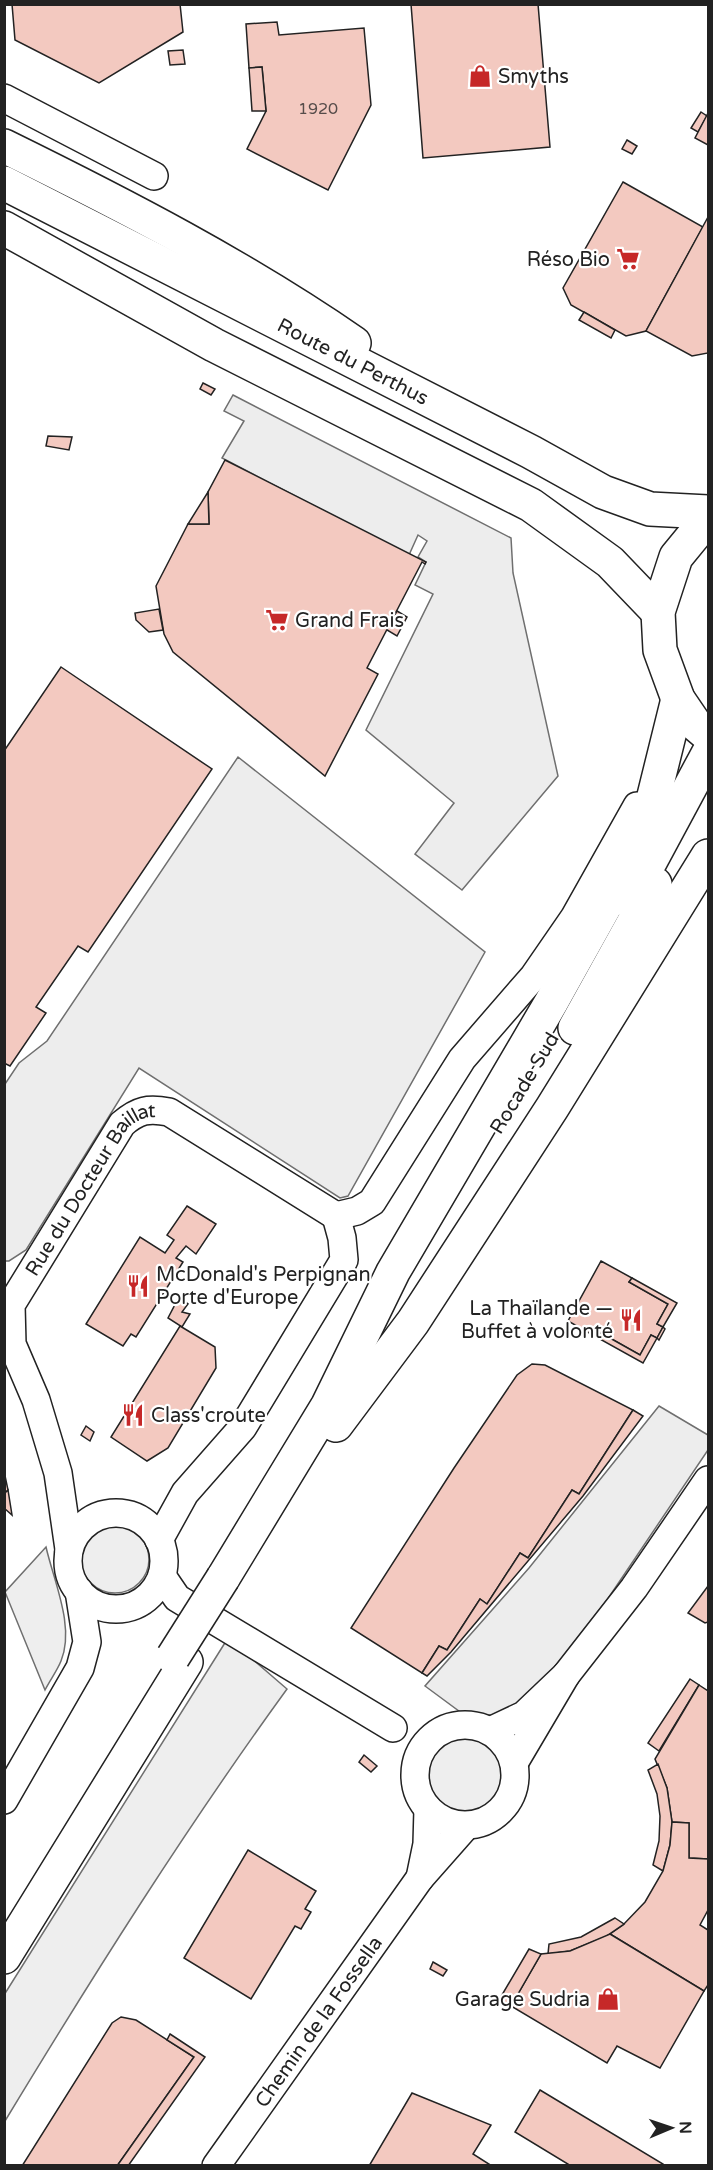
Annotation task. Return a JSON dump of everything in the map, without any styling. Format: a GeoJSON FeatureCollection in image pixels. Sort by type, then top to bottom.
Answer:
{"type":"FeatureCollection","features":[{"type":"Feature","properties":{"kind":"main road"},"geometry":{"type":"LineString","coordinates":[[4,146],[93,190],[299,305],[467,420]]}},
{"type":"Feature","properties":{"kind":"main road","name":"Route du Perthus"},"geometry":{"type":"LineString","coordinates":[[4,183],[603,492],[650,509],[708,512]]}},
{"type":"Feature","properties":{"kind":"main road"},"geometry":{"type":"LineString","coordinates":[[4,228],[214,345],[531,505],[610,562],[658,612]]}},
{"type":"Feature","properties":{"kind":"main road"},"geometry":{"type":"LineString","coordinates":[[4,1931],[179,1659],[335,1410],[393,1272],[605,906],[659,783],[694,719],[660,650],[658,612],[676,557],[708,518]]}},
{"type":"Feature","properties":{"kind":"main road","name":"Rocade Sud"},"geometry":{"type":"LineString","coordinates":[[335,1410],[592,968],[708,754]]}},
{"type":"Feature","properties":{"kind":"main road","name":"Rocade Sud"},"geometry":{"type":"LineString","coordinates":[[335,1410],[537,1095],[618,954],[708,783]]}},
{"type":"Feature","properties":{"kind":"main road"},"geometry":{"type":"LineString","coordinates":[[335,1410],[413,1322],[552,1108],[708,856]]}},
{"type":"Feature","properties":{"kind":"main road"},"geometry":{"type":"LineString","coordinates":[[4,1957],[179,1659]]}},
{"type":"Feature","properties":{"kind":"street"},"geometry":{"type":"LineString","coordinates":[[4,98],[154,176]]}},
{"type":"Feature","properties":{"kind":"street"},"geometry":{"type":"LineString","coordinates":[[159,1540],[185,1493],[243,1427],[344,1260],[342,1238],[336,1216],[357,1211],[372,1202],[462,1059],[534,976],[574,918],[633,810],[659,783]]}},
{"type":"Feature","properties":{"kind":"street","name":"Rue du Docteur Baillat"},"geometry":{"type":"LineString","coordinates":[[69,1549],[58,1473],[36,1400],[12,1344],[11,1305],[122,1124],[134,1114],[150,1108],[169,1112],[336,1216]]}},
{"type":"Feature","properties":{"kind":"street","name":"Rue du Docteur Baillat"},"geometry":{"type":"LineString","coordinates":[[58,1473],[74,1497],[104,1514]]}},
{"type":"Feature","properties":{"kind":"street"},"geometry":{"type":"LineString","coordinates":[[514,1763],[566,1675],[634,1588],[708,1480]]}},
{"type":"Feature","properties":{"kind":"street"},"geometry":{"type":"LineString","coordinates":[[135,1517],[185,1493]]}},
{"type":"Feature","properties":{"kind":"street"},"geometry":{"type":"LineString","coordinates":[[4,1800],[80,1668],[87,1642],[78,1591],[71,1578],[69,1549],[82,1527],[104,1514],[120,1513],[135,1517],[149,1526],[159,1540],[164,1564],[162,1576],[146,1599]]}},
{"type":"Feature","properties":{"kind":"street"},"geometry":{"type":"LineString","coordinates":[[162,1576],[177,1598],[393,1728],[417,1762]]}},
{"type":"Feature","properties":{"kind":"street"},"geometry":{"type":"LineString","coordinates":[[78,1591],[90,1601],[104,1607],[120,1609]]}},
{"type":"Feature","properties":{"kind":"street"},"geometry":{"type":"LineString","coordinates":[[87,1642],[120,1609],[146,1599],[177,1598]]}},
{"type":"Feature","properties":{"kind":"street"},"geometry":{"type":"LineString","coordinates":[[490,1731],[524,1715],[566,1675]]}},
{"type":"Feature","properties":{"kind":"street"},"geometry":{"type":"LineString","coordinates":[[465,1724],[490,1731],[509,1750],[514,1763],[513,1793],[494,1817],[465,1827],[438,1819],[418,1795],[414,1779],[417,1762],[429,1739],[440,1732],[465,1724]]}},
{"type":"Feature","properties":{"kind":"street"},"geometry":{"type":"LineString","coordinates":[[393,1728],[440,1732]]}},
{"type":"Feature","properties":{"kind":"street","name":"Chemin de la Fossella"},"geometry":{"type":"LineString","coordinates":[[420,1878],[427,1844],[428,1809]]}},
{"type":"Feature","properties":{"kind":"street","name":"Chemin de la Fossella"},"geometry":{"type":"LineString","coordinates":[[216,2166],[420,1878],[465,1827]]}},
{"type":"Feature","properties":{"kind":"shaded area"},"geometry":{"type":"Polygon","coordinates":[[[233,395],[511,538],[513,573],[558,776],[462,890],[415,854],[454,803],[366,730],[433,594],[415,585],[426,562],[418,557],[427,541],[418,535],[409,555],[222,458],[244,421],[224,411],[233,395]]]}},
{"type":"Feature","properties":{"kind":"shaded area"},"geometry":{"type":"Polygon","coordinates":[[[238,757],[485,952],[348,1196],[340,1198],[139,1068],[26,1250],[9,1261],[5,1261],[5,1084],[19,1063],[47,1041],[238,757]]]}},
{"type":"Feature","properties":{"kind":"shaded area"},"geometry":{"type":"Polygon","coordinates":[[[659,1406],[708,1435],[708,1450],[607,1600],[538,1689],[506,1716],[463,1714],[425,1686],[529,1568],[659,1406]]]}},
{"type":"Feature","properties":{"kind":"shaded area"},"geometry":{"type":"Polygon","coordinates":[[[115,1525],[128,1528],[139,1535],[146,1546],[149,1559],[146,1572],[139,1583],[128,1590],[115,1593],[102,1590],[91,1583],[84,1572],[81,1559],[84,1546],[91,1535],[102,1528],[115,1525]]]}},
{"type":"Feature","properties":{"kind":"shaded area"},"geometry":{"type":"Polygon","coordinates":[[[46,1547],[62,1604],[66,1634],[61,1661],[45,1690],[5,1592],[46,1547]]]}},
{"type":"Feature","properties":{"kind":"shaded area"},"geometry":{"type":"Polygon","coordinates":[[[228,1638],[287,1689],[213,1794],[142,1902],[5,2121],[4,1995],[228,1638]]]}},
{"type":"Feature","properties":{"kind":"shaded area"},"geometry":{"type":"Polygon","coordinates":[[[465,1726],[493,1734],[507,1748],[515,1776],[507,1804],[493,1818],[465,1826],[437,1818],[423,1804],[415,1776],[423,1748],[437,1734],[465,1726]]]}},
{"type":"Feature","properties":{"kind":"building"},"geometry":{"type":"Polygon","coordinates":[[[12,4],[180,4],[183,32],[99,83],[15,40],[12,4]]]}},
{"type":"Feature","properties":{"kind":"building","name":"Smyths"},"geometry":{"type":"Polygon","coordinates":[[[411,4],[538,4],[550,147],[423,158],[411,4]]]}},
{"type":"Feature","properties":{"kind":"building"},"geometry":{"type":"Polygon","coordinates":[[[277,22],[279,35],[364,28],[371,105],[328,190],[247,149],[266,111],[262,67],[249,68],[246,24],[277,22]]]}},
{"type":"Feature","properties":{"kind":"building"},"geometry":{"type":"Polygon","coordinates":[[[183,50],[185,64],[170,65],[168,51],[183,50]]]}},
{"type":"Feature","properties":{"kind":"building"},"geometry":{"type":"Polygon","coordinates":[[[262,67],[266,111],[252,111],[249,68],[262,67]]]}},
{"type":"Feature","properties":{"kind":"building"},"geometry":{"type":"Polygon","coordinates":[[[701,112],[707,116],[698,132],[691,128],[701,112]]]}},
{"type":"Feature","properties":{"kind":"building"},"geometry":{"type":"Polygon","coordinates":[[[708,113],[708,145],[695,138],[708,113]]]}},
{"type":"Feature","properties":{"kind":"building"},"geometry":{"type":"Polygon","coordinates":[[[627,140],[637,146],[632,154],[622,149],[627,140]]]}},
{"type":"Feature","properties":{"kind":"building"},"geometry":{"type":"Polygon","coordinates":[[[623,182],[703,227],[646,331],[626,336],[571,305],[563,288],[623,182]]]}},
{"type":"Feature","properties":{"kind":"building"},"geometry":{"type":"Polygon","coordinates":[[[708,217],[708,353],[692,356],[646,331],[708,217]]]}},
{"type":"Feature","properties":{"kind":"building"},"geometry":{"type":"Polygon","coordinates":[[[584,312],[615,330],[611,338],[579,320],[584,312]]]}},
{"type":"Feature","properties":{"kind":"building"},"geometry":{"type":"Polygon","coordinates":[[[203,383],[215,389],[211,395],[200,389],[203,383]]]}},
{"type":"Feature","properties":{"kind":"building"},"geometry":{"type":"Polygon","coordinates":[[[48,436],[72,437],[69,450],[46,446],[48,436]]]}},
{"type":"Feature","properties":{"kind":"building","name":"Grand Frais"},"geometry":{"type":"Polygon","coordinates":[[[225,460],[426,562],[425,564],[422,562],[367,668],[378,674],[325,776],[173,652],[164,634],[156,586],[188,524],[209,524],[208,492],[225,460]]]}},
{"type":"Feature","properties":{"kind":"building"},"geometry":{"type":"Polygon","coordinates":[[[208,492],[209,524],[188,524],[208,492]]]}},
{"type":"Feature","properties":{"kind":"building"},"geometry":{"type":"Polygon","coordinates":[[[159,609],[163,630],[149,632],[136,620],[135,613],[159,609]]]}},
{"type":"Feature","properties":{"kind":"building"},"geometry":{"type":"Polygon","coordinates":[[[397,611],[407,617],[397,636],[387,630],[397,611]]]}},
{"type":"Feature","properties":{"kind":"building"},"geometry":{"type":"Polygon","coordinates":[[[61,667],[212,769],[88,952],[78,946],[36,1007],[46,1013],[10,1066],[4,1063],[4,751],[61,667]]]}},
{"type":"Feature","properties":{"kind":"building","name":"McDonald's Perpignan Porte d'Europe"},"geometry":{"type":"Polygon","coordinates":[[[187,1206],[216,1224],[196,1254],[186,1246],[176,1258],[183,1262],[136,1337],[131,1334],[123,1346],[86,1324],[140,1237],[165,1253],[174,1240],[167,1235],[187,1206]]]}},
{"type":"Feature","properties":{"kind":"building"},"geometry":{"type":"Polygon","coordinates":[[[601,1261],[632,1278],[629,1282],[668,1304],[657,1324],[663,1327],[657,1338],[651,1335],[640,1355],[601,1333],[598,1338],[568,1321],[601,1261]]]}},
{"type":"Feature","properties":{"kind":"building"},"geometry":{"type":"Polygon","coordinates":[[[632,1278],[677,1303],[663,1327],[657,1324],[668,1304],[629,1282],[632,1278]]]}},
{"type":"Feature","properties":{"kind":"building"},"geometry":{"type":"Polygon","coordinates":[[[179,1297],[188,1304],[182,1312],[190,1314],[182,1327],[168,1318],[179,1297]]]}},
{"type":"Feature","properties":{"kind":"building"},"geometry":{"type":"Polygon","coordinates":[[[180,1326],[215,1347],[216,1368],[168,1448],[147,1461],[111,1437],[180,1326]]]}},
{"type":"Feature","properties":{"kind":"building"},"geometry":{"type":"Polygon","coordinates":[[[663,1327],[665,1329],[659,1340],[657,1338],[663,1327]]]}},
{"type":"Feature","properties":{"kind":"building"},"geometry":{"type":"Polygon","coordinates":[[[601,1333],[640,1355],[651,1335],[657,1338],[643,1363],[598,1338],[601,1333]]]}},
{"type":"Feature","properties":{"kind":"building"},"geometry":{"type":"Polygon","coordinates":[[[532,1364],[545,1365],[633,1410],[579,1494],[572,1490],[528,1558],[520,1553],[487,1604],[480,1599],[447,1650],[439,1646],[422,1673],[351,1628],[517,1375],[532,1364]]]}},
{"type":"Feature","properties":{"kind":"building"},"geometry":{"type":"Polygon","coordinates":[[[633,1410],[643,1416],[583,1496],[451,1652],[427,1676],[422,1673],[439,1646],[447,1650],[480,1599],[487,1604],[520,1553],[528,1558],[572,1490],[579,1494],[633,1410]]]}},
{"type":"Feature","properties":{"kind":"building"},"geometry":{"type":"Polygon","coordinates":[[[86,1426],[94,1432],[90,1441],[81,1435],[86,1426]]]}},
{"type":"Feature","properties":{"kind":"building"},"geometry":{"type":"Polygon","coordinates":[[[4,1471],[8,1490],[4,1494],[4,1471]]]}},
{"type":"Feature","properties":{"kind":"building"},"geometry":{"type":"Polygon","coordinates":[[[8,1490],[12,1515],[4,1508],[4,1494],[8,1490]]]}},
{"type":"Feature","properties":{"kind":"building"},"geometry":{"type":"Polygon","coordinates":[[[708,1586],[708,1622],[705,1623],[688,1613],[708,1586]]]}},
{"type":"Feature","properties":{"kind":"building"},"geometry":{"type":"Polygon","coordinates":[[[690,1679],[699,1685],[659,1751],[648,1743],[690,1679]]]}},
{"type":"Feature","properties":{"kind":"building"},"geometry":{"type":"Polygon","coordinates":[[[699,1685],[708,1691],[708,1859],[689,1858],[689,1823],[672,1822],[667,1788],[655,1759],[699,1685]]]}},
{"type":"Feature","properties":{"kind":"building"},"geometry":{"type":"Polygon","coordinates":[[[364,1755],[377,1766],[371,1772],[359,1762],[364,1755]]]}},
{"type":"Feature","properties":{"kind":"building"},"geometry":{"type":"Polygon","coordinates":[[[658,1764],[667,1788],[672,1822],[670,1845],[663,1871],[653,1865],[659,1841],[660,1816],[657,1794],[648,1770],[658,1764]]]}},
{"type":"Feature","properties":{"kind":"building"},"geometry":{"type":"Polygon","coordinates":[[[672,1822],[689,1823],[689,1858],[708,1859],[708,1910],[700,1925],[708,1930],[708,1985],[704,1991],[610,1934],[623,1925],[645,1902],[663,1871],[670,1845],[672,1822]]]}},
{"type":"Feature","properties":{"kind":"building"},"geometry":{"type":"Polygon","coordinates":[[[248,1850],[316,1891],[305,1909],[311,1912],[301,1929],[295,1926],[251,1999],[184,1958],[248,1850]]]}},
{"type":"Feature","properties":{"kind":"building"},"geometry":{"type":"Polygon","coordinates":[[[615,1918],[624,1924],[605,1937],[570,1951],[548,1954],[549,1944],[581,1937],[615,1918]]]}},
{"type":"Feature","properties":{"kind":"building","name":"Garage Sudria"},"geometry":{"type":"Polygon","coordinates":[[[610,1934],[704,1991],[660,2068],[617,2046],[607,2063],[511,2006],[541,1954],[570,1951],[610,1934]]]}},
{"type":"Feature","properties":{"kind":"building"},"geometry":{"type":"Polygon","coordinates":[[[529,1949],[541,1954],[511,2006],[499,2000],[529,1949]]]}},
{"type":"Feature","properties":{"kind":"building"},"geometry":{"type":"Polygon","coordinates":[[[433,1962],[447,1970],[443,1976],[430,1969],[433,1962]]]}},
{"type":"Feature","properties":{"kind":"building"},"geometry":{"type":"Polygon","coordinates":[[[121,2017],[136,2020],[194,2057],[117,2166],[22,2166],[112,2023],[121,2017]]]}},
{"type":"Feature","properties":{"kind":"building"},"geometry":{"type":"Polygon","coordinates":[[[170,2034],[205,2057],[128,2166],[117,2166],[194,2057],[167,2040],[170,2034]]]}},
{"type":"Feature","properties":{"kind":"building"},"geometry":{"type":"Polygon","coordinates":[[[540,2090],[663,2164],[662,2166],[571,2166],[515,2132],[540,2090]]]}},
{"type":"Feature","properties":{"kind":"building"},"geometry":{"type":"Polygon","coordinates":[[[412,2093],[491,2125],[473,2154],[492,2166],[369,2166],[412,2093]]]}},
{"type":"Feature","properties":{"kind":"place","name":"Smyths"},"geometry":{"type":"Point","coordinates":[480,76]}},
{"type":"Feature","properties":{"kind":"place","name":"Réso Bio"},"geometry":{"type":"Point","coordinates":[628,259]}},
{"type":"Feature","properties":{"kind":"place","name":"Grand Frais"},"geometry":{"type":"Point","coordinates":[277,620]}},
{"type":"Feature","properties":{"kind":"place","name":"McDonald's Perpignan Porte d'Europe"},"geometry":{"type":"Point","coordinates":[138,1286]}},
{"type":"Feature","properties":{"kind":"place","name":"La Thaïlande — Buffet à volonté"},"geometry":{"type":"Point","coordinates":[631,1320]}},
{"type":"Feature","properties":{"kind":"place","name":"Class'croute"},"geometry":{"type":"Point","coordinates":[133,1415]}},
{"type":"Feature","properties":{"kind":"place","name":"Garage Sudria"},"geometry":{"type":"Point","coordinates":[608,1999]}}]}
